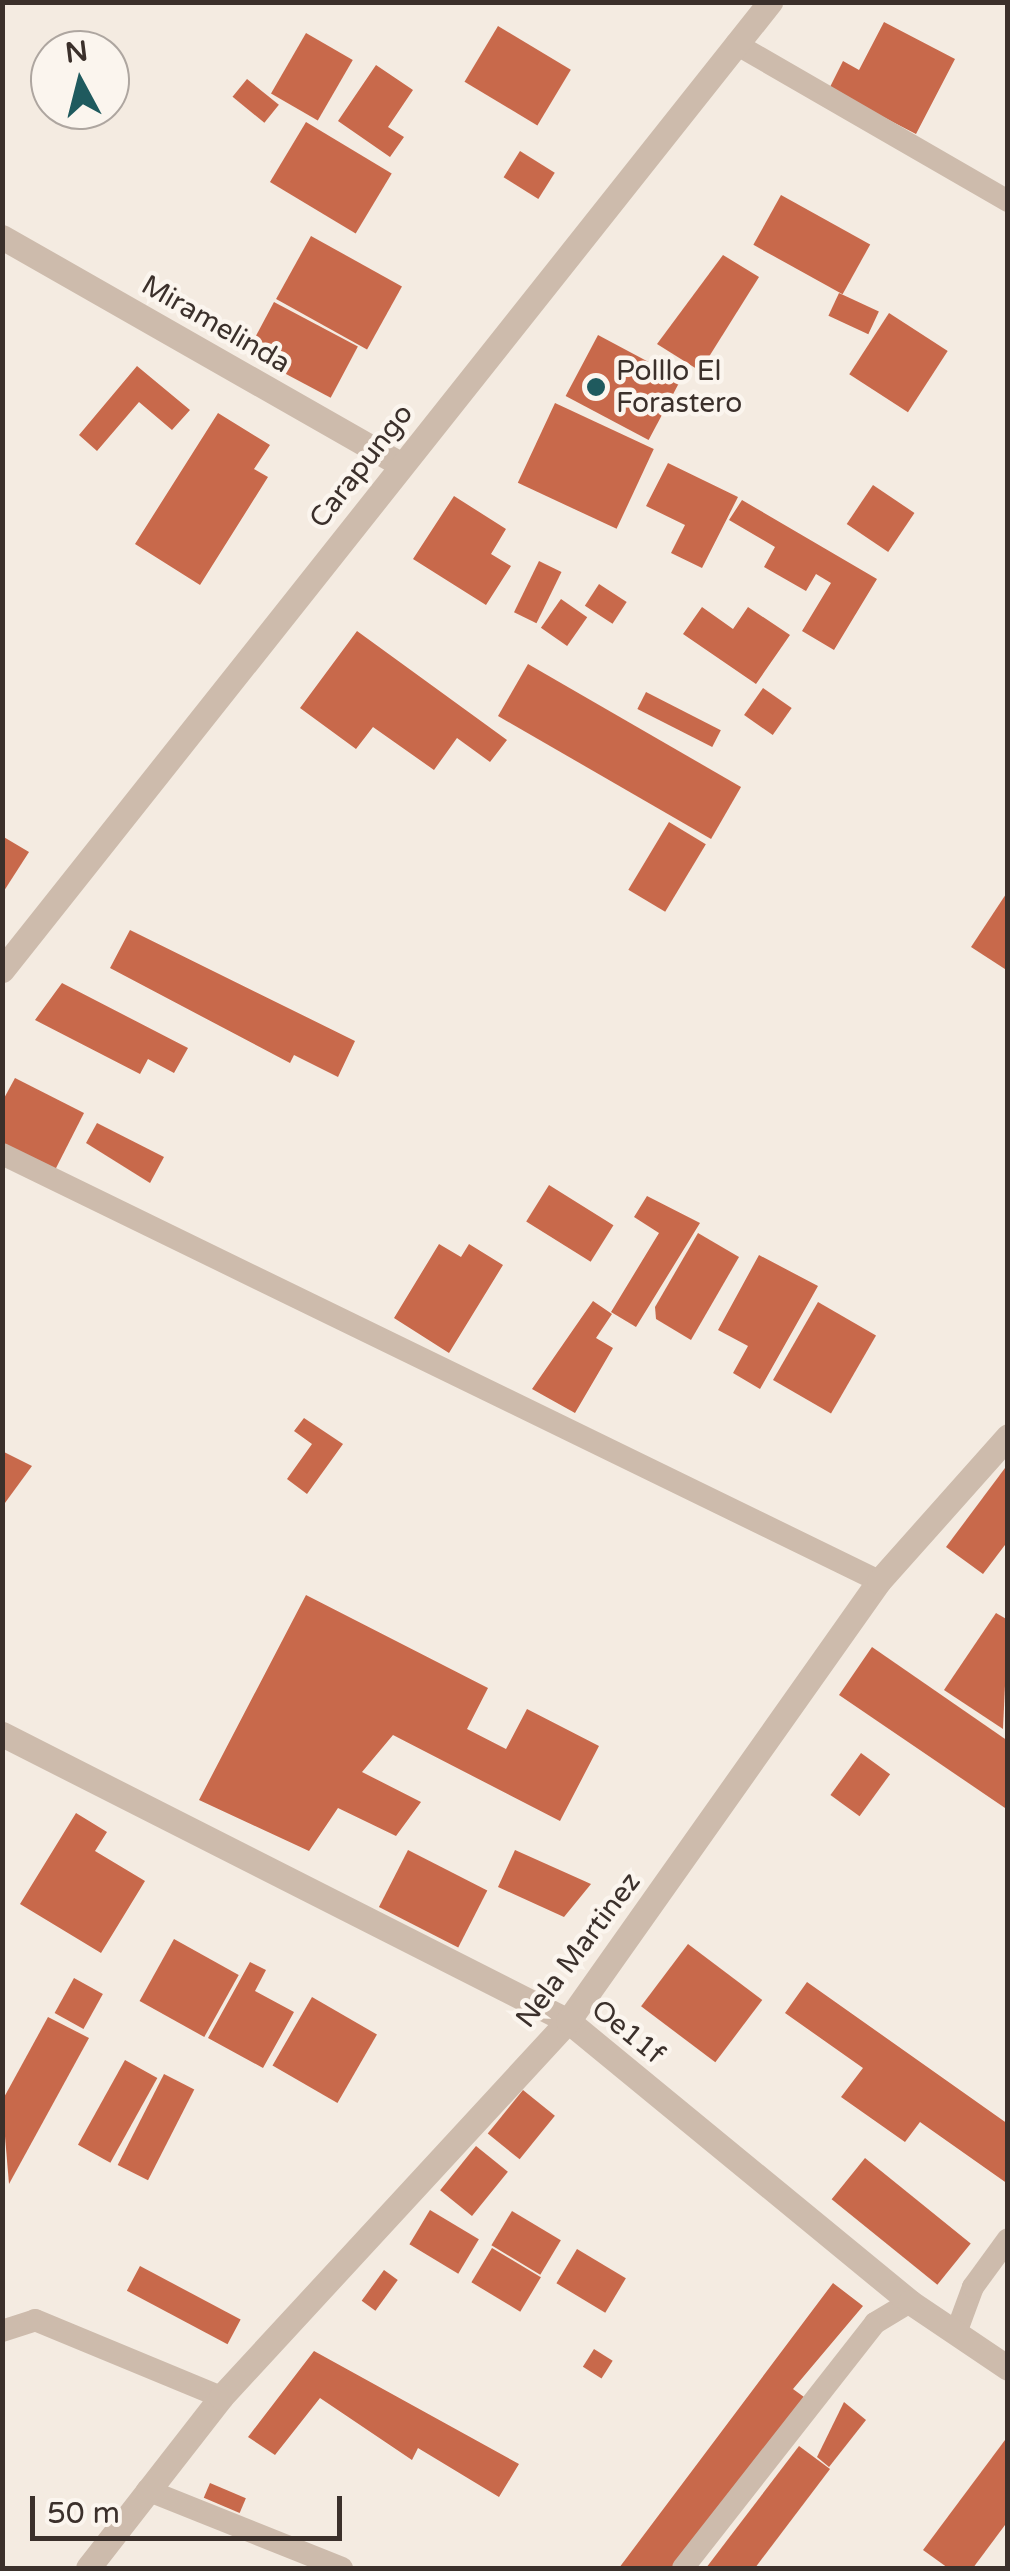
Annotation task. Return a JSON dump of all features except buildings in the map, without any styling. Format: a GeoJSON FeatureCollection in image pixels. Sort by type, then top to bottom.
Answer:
{"type":"FeatureCollection","features":[{"type":"Feature","properties":{"kind":"street","name":"Carapungo"},"geometry":{"type":"LineString","coordinates":[[2,970],[770,2]]}},
{"type":"Feature","properties":{"kind":"street","name":"Miramelinda"},"geometry":{"type":"LineString","coordinates":[[2,237],[400,464]]}},
{"type":"Feature","properties":{"kind":"street","name":"Nela Martinez"},"geometry":{"type":"LineString","coordinates":[[88,2568],[221,2397],[568,2021],[878,1580],[1007,1438]]}},
{"type":"Feature","properties":{"kind":"street","name":"Oe11f"},"geometry":{"type":"LineString","coordinates":[[2,1734],[568,2021],[910,2302],[1008,2368]]}},
{"type":"Feature","properties":{"kind":"lane"},"geometry":{"type":"LineString","coordinates":[[736,44],[1008,200]]}},
{"type":"Feature","properties":{"kind":"lane"},"geometry":{"type":"LineString","coordinates":[[2,1154],[878,1580]]}},
{"type":"Feature","properties":{"kind":"lane"},"geometry":{"type":"LineString","coordinates":[[956,2333],[973,2287],[1008,2239]]}},
{"type":"Feature","properties":{"kind":"lane"},"geometry":{"type":"LineString","coordinates":[[684,2568],[875,2324],[910,2302]]}},
{"type":"Feature","properties":{"kind":"lane"},"geometry":{"type":"LineString","coordinates":[[2,2331],[35,2320],[221,2397]]}},
{"type":"Feature","properties":{"kind":"lane"},"geometry":{"type":"LineString","coordinates":[[147,2490],[342,2568]]}},
{"type":"Feature","properties":{"kind":"place","name":"Polllo El Forastero"},"geometry":{"type":"Point","coordinates":[596,387]}}]}
